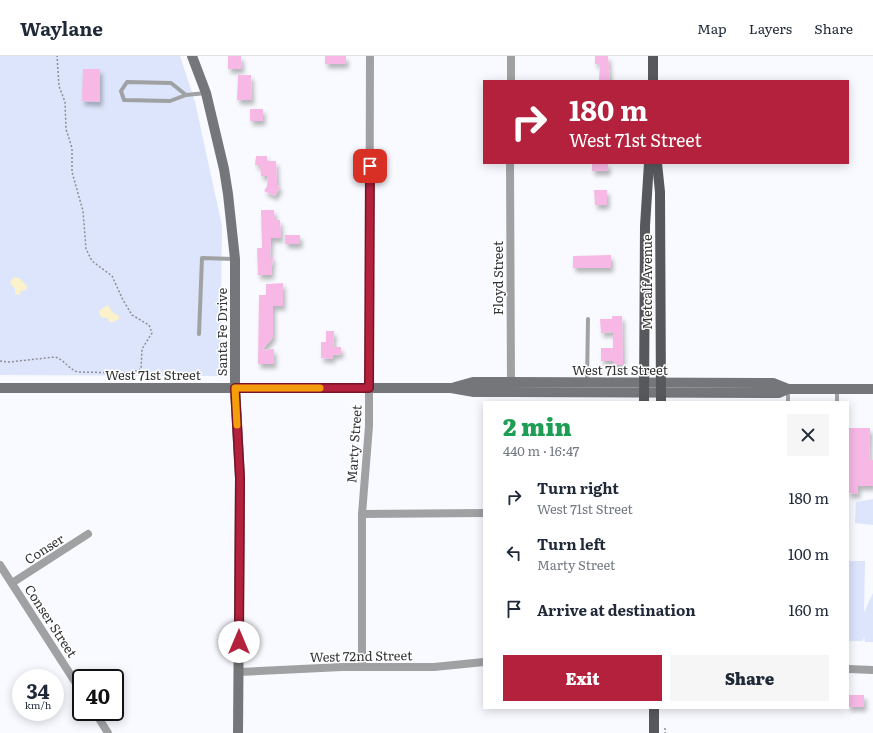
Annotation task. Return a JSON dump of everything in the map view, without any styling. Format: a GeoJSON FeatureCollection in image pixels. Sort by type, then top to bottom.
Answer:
{"type":"FeatureCollection","features":[{"type":"Feature","properties":{"kind":"main road"},"geometry":{"type":"LineString","coordinates":[[653,56],[653,80]]}},
{"type":"Feature","properties":{"kind":"main road","name":"Metcalf Avenue"},"geometry":{"type":"LineString","coordinates":[[644,392],[645,226],[649,164]]}},
{"type":"Feature","properties":{"kind":"main road","name":"Metcalf Avenue"},"geometry":{"type":"LineString","coordinates":[[657,164],[660,192],[661,392]]}},
{"type":"Feature","properties":{"kind":"main road"},"geometry":{"type":"LineString","coordinates":[[654,709],[654,733]]}},
{"type":"Feature","properties":{"kind":"street","name":"Santa Fe Drive"},"geometry":{"type":"LineString","coordinates":[[192,56],[206,94],[228,194],[235,259],[235,388],[240,478],[238,733]]}},
{"type":"Feature","properties":{"kind":"street","name":"Marty Street"},"geometry":{"type":"LineString","coordinates":[[362,667],[362,514],[369,426],[370,56]]}},
{"type":"Feature","properties":{"kind":"street"},"geometry":{"type":"LineString","coordinates":[[511,56],[511,80]]}},
{"type":"Feature","properties":{"kind":"street","name":"Floyd Street"},"geometry":{"type":"LineString","coordinates":[[510,164],[511,387]]}},
{"type":"Feature","properties":{"kind":"street","name":"West 71st Street"},"geometry":{"type":"LineString","coordinates":[[0,388],[451,388],[474,392],[511,387],[587,382],[644,392]]}},
{"type":"Feature","properties":{"kind":"street","name":"West 71st Street"},"geometry":{"type":"LineString","coordinates":[[511,387],[644,392],[779,393],[788,389],[873,389]]}},
{"type":"Feature","properties":{"kind":"street"},"geometry":{"type":"LineString","coordinates":[[362,514],[483,513]]}},
{"type":"Feature","properties":{"kind":"street","name":"Conser"},"geometry":{"type":"LineString","coordinates":[[12,583],[88,534]]}},
{"type":"Feature","properties":{"kind":"street","name":"Conser Street"},"geometry":{"type":"LineString","coordinates":[[0,564],[72,677]]}},
{"type":"Feature","properties":{"kind":"street","name":"West 72nd Street"},"geometry":{"type":"LineString","coordinates":[[238,672],[362,667],[434,667],[483,662]]}},
{"type":"Feature","properties":{"kind":"street"},"geometry":{"type":"LineString","coordinates":[[849,670],[873,670]]}},
{"type":"Feature","properties":{"kind":"street"},"geometry":{"type":"LineString","coordinates":[[101,721],[108,733]]}},
{"type":"Feature","properties":{"kind":"lane"},"geometry":{"type":"LineString","coordinates":[[186,95],[171,83],[128,82],[121,90],[124,100],[170,101],[186,95],[206,94]]}},
{"type":"Feature","properties":{"kind":"lane"},"geometry":{"type":"LineString","coordinates":[[199,334],[202,258],[235,259]]}},
{"type":"Feature","properties":{"kind":"lane"},"geometry":{"type":"LineString","coordinates":[[587,382],[588,319]]}},
{"type":"Feature","properties":{"kind":"lane"},"geometry":{"type":"LineString","coordinates":[[788,389],[788,401]]}},
{"type":"Feature","properties":{"kind":"lane"},"geometry":{"type":"LineString","coordinates":[[837,389],[837,401]]}},
{"type":"Feature","properties":{"kind":"path"},"geometry":{"type":"LineString","coordinates":[[0,361],[9,362],[55,357],[64,362],[70,369],[78,372],[131,373],[141,368],[142,349],[152,334],[149,325],[136,318],[129,311],[112,276],[92,260],[86,249],[83,211],[72,172],[72,148],[66,129],[65,102],[59,86],[57,56]]}},
{"type":"Feature","properties":{"kind":"path"},"geometry":{"type":"LineString","coordinates":[[665,728],[665,733]]}},
{"type":"Feature","properties":{"kind":"shaded area"},"geometry":{"type":"Polygon","coordinates":[[[0,56],[180,56],[195,102],[222,226],[220,376],[0,375],[0,56]]]}},
{"type":"Feature","properties":{"kind":"shaded area"},"geometry":{"type":"Polygon","coordinates":[[[873,499],[873,525],[855,523],[856,502],[873,499]]]}},
{"type":"Feature","properties":{"kind":"shaded area"},"geometry":{"type":"Polygon","coordinates":[[[849,561],[865,561],[864,612],[873,593],[873,642],[865,642],[864,636],[863,641],[849,641],[849,561]]]}},
{"type":"Feature","properties":{"kind":"sand"},"geometry":{"type":"Polygon","coordinates":[[[15,277],[19,278],[27,286],[26,290],[21,291],[19,295],[15,294],[15,289],[10,283],[15,277]]]}},
{"type":"Feature","properties":{"kind":"sand"},"geometry":{"type":"Polygon","coordinates":[[[108,305],[112,312],[119,316],[119,319],[109,322],[108,318],[102,318],[99,313],[100,310],[108,305]]]}},
{"type":"Feature","properties":{"kind":"building"},"geometry":{"type":"Polygon","coordinates":[[[228,56],[241,56],[242,69],[228,69],[228,56]]]}},
{"type":"Feature","properties":{"kind":"building"},"geometry":{"type":"Polygon","coordinates":[[[325,56],[346,56],[346,64],[325,64],[325,56]]]}},
{"type":"Feature","properties":{"kind":"building"},"geometry":{"type":"Polygon","coordinates":[[[595,56],[608,56],[610,80],[599,80],[600,64],[595,64],[595,56]]]}},
{"type":"Feature","properties":{"kind":"building"},"geometry":{"type":"Polygon","coordinates":[[[83,69],[100,69],[100,102],[82,101],[83,69]]]}},
{"type":"Feature","properties":{"kind":"building"},"geometry":{"type":"Polygon","coordinates":[[[238,75],[251,75],[252,100],[237,100],[238,75]]]}},
{"type":"Feature","properties":{"kind":"building"},"geometry":{"type":"Polygon","coordinates":[[[250,109],[263,109],[263,121],[250,121],[250,109]]]}},
{"type":"Feature","properties":{"kind":"building"},"geometry":{"type":"Polygon","coordinates":[[[256,156],[267,156],[267,161],[276,161],[277,185],[280,187],[275,196],[264,191],[267,186],[268,176],[261,176],[260,165],[255,165],[256,156]]]}},
{"type":"Feature","properties":{"kind":"building"},"geometry":{"type":"Polygon","coordinates":[[[592,164],[608,164],[608,171],[592,171],[592,164]]]}},
{"type":"Feature","properties":{"kind":"building"},"geometry":{"type":"Polygon","coordinates":[[[594,190],[607,190],[607,205],[595,205],[594,190]]]}},
{"type":"Feature","properties":{"kind":"building"},"geometry":{"type":"Polygon","coordinates":[[[261,210],[274,210],[275,220],[280,220],[281,238],[271,238],[270,257],[273,257],[271,275],[258,275],[257,248],[262,248],[261,210]]]}},
{"type":"Feature","properties":{"kind":"building"},"geometry":{"type":"Polygon","coordinates":[[[285,235],[300,235],[300,244],[285,244],[285,235]]]}},
{"type":"Feature","properties":{"kind":"building"},"geometry":{"type":"Polygon","coordinates":[[[611,255],[611,268],[573,268],[573,256],[611,255]]]}},
{"type":"Feature","properties":{"kind":"building"},"geometry":{"type":"Polygon","coordinates":[[[283,283],[283,306],[273,306],[273,337],[262,350],[274,349],[274,364],[258,364],[259,295],[266,295],[266,284],[283,283]]]}},
{"type":"Feature","properties":{"kind":"building"},"geometry":{"type":"Polygon","coordinates":[[[612,316],[622,316],[623,365],[613,365],[613,361],[601,361],[601,348],[613,348],[613,332],[601,333],[600,319],[612,319],[612,316]]]}},
{"type":"Feature","properties":{"kind":"building"},"geometry":{"type":"Polygon","coordinates":[[[326,331],[334,331],[333,347],[341,347],[341,354],[333,355],[332,359],[321,358],[321,342],[326,342],[326,331]]]}},
{"type":"Feature","properties":{"kind":"building"},"geometry":{"type":"Polygon","coordinates":[[[849,428],[870,428],[869,460],[873,460],[873,486],[858,486],[858,494],[849,493],[849,428]]]}},
{"type":"Feature","properties":{"kind":"building"},"geometry":{"type":"Polygon","coordinates":[[[849,695],[864,695],[864,707],[849,707],[849,695]]]}},
{"type":"Feature","properties":{"kind":"slow traffic"},"geometry":{"type":"LineString","coordinates":[[237,425],[235,388],[320,388]]}},
{"type":"Feature","properties":{"kind":"route"},"geometry":{"type":"LineString","coordinates":[[239,642],[240,478],[235,388],[369,388],[368,298],[370,166]]}}]}
